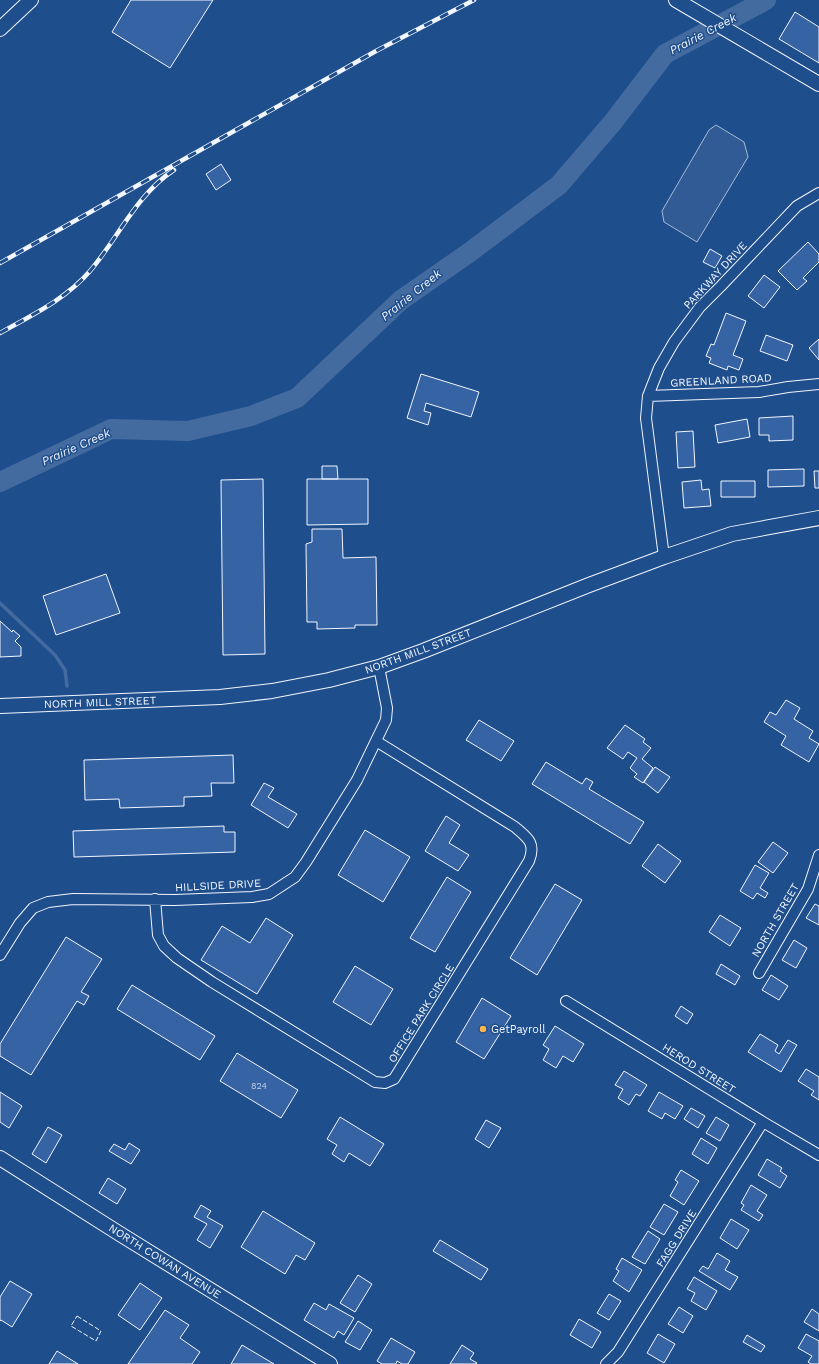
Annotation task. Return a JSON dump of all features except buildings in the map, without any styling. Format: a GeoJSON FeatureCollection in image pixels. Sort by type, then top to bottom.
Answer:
{"type":"FeatureCollection","features":[{"type":"Feature","properties":{"kind":"main road"},"geometry":{"type":"LineString","coordinates":[[0,29],[31,0]]}},
{"type":"Feature","properties":{"kind":"main road"},"geometry":{"type":"LineString","coordinates":[[681,3],[819,84]]}},
{"type":"Feature","properties":{"kind":"main road","name":"NORTH MILL STREET"},"geometry":{"type":"LineString","coordinates":[[0,706],[220,697],[272,691],[322,682],[379,667],[589,585],[732,534],[819,518]]}},
{"type":"Feature","properties":{"kind":"main road","name":"NORTH COWAN AVENUE"},"geometry":{"type":"LineString","coordinates":[[0,1158],[330,1364]]}},
{"type":"Feature","properties":{"kind":"street","name":"PARKWAY DRIVE"},"geometry":{"type":"LineString","coordinates":[[664,557],[646,418],[648,396],[659,368],[674,342],[700,307],[797,206],[819,193]]}},
{"type":"Feature","properties":{"kind":"street","name":"GREENLAND ROAD"},"geometry":{"type":"LineString","coordinates":[[648,396],[760,392],[819,384]]}},
{"type":"Feature","properties":{"kind":"street","name":"HILLSIDE DRIVE"},"geometry":{"type":"LineString","coordinates":[[0,954],[20,923],[33,908],[48,902],[73,899],[252,897],[269,894],[294,877],[306,862],[357,780],[386,720],[387,708],[379,667]]}},
{"type":"Feature","properties":{"kind":"street","name":"OFFICE PARK CIRCLE"},"geometry":{"type":"LineString","coordinates":[[155,899],[158,935],[164,946],[177,958],[212,982],[374,1082],[385,1083],[394,1079],[529,861],[532,852],[530,839],[515,827],[376,741]]}},
{"type":"Feature","properties":{"kind":"street","name":"NORTH STREET"},"geometry":{"type":"LineString","coordinates":[[759,973],[808,889],[819,855]]}},
{"type":"Feature","properties":{"kind":"street","name":"HEROD STREET"},"geometry":{"type":"LineString","coordinates":[[566,1001],[762,1122],[819,1154]]}},
{"type":"Feature","properties":{"kind":"street","name":"FAGG DRIVE"},"geometry":{"type":"LineString","coordinates":[[606,1364],[618,1352],[762,1122]]}},
{"type":"Feature","properties":{"kind":"shaded area"},"geometry":{"type":"Polygon","coordinates":[[[716,125],[744,142],[748,157],[697,242],[664,222],[662,211],[709,130],[716,125]]]}},
{"type":"Feature","properties":{"kind":"waterway","name":"Prairie Creek"},"geometry":{"type":"LineString","coordinates":[[0,482],[111,429],[188,431],[251,416],[297,398],[401,300],[470,252],[559,185],[613,122],[665,54],[766,0]]}},
{"type":"Feature","properties":{"kind":"waterway"},"geometry":{"type":"LineString","coordinates":[[0,603],[55,655],[65,670],[67,686]]}},
{"type":"Feature","properties":{"kind":"railway"},"geometry":{"type":"LineString","coordinates":[[0,263],[376,51],[474,0]]}},
{"type":"Feature","properties":{"kind":"railway"},"geometry":{"type":"LineString","coordinates":[[0,333],[48,306],[81,281],[100,258],[149,191],[174,170]]}},
{"type":"Feature","properties":{"kind":"fence"},"geometry":{"type":"LineString","coordinates":[[77,1316],[101,1331],[96,1341],[71,1326],[77,1316]]}},
{"type":"Feature","properties":{"kind":"place","name":"GetPayroll"},"geometry":{"type":"Point","coordinates":[483,1029]}}]}
